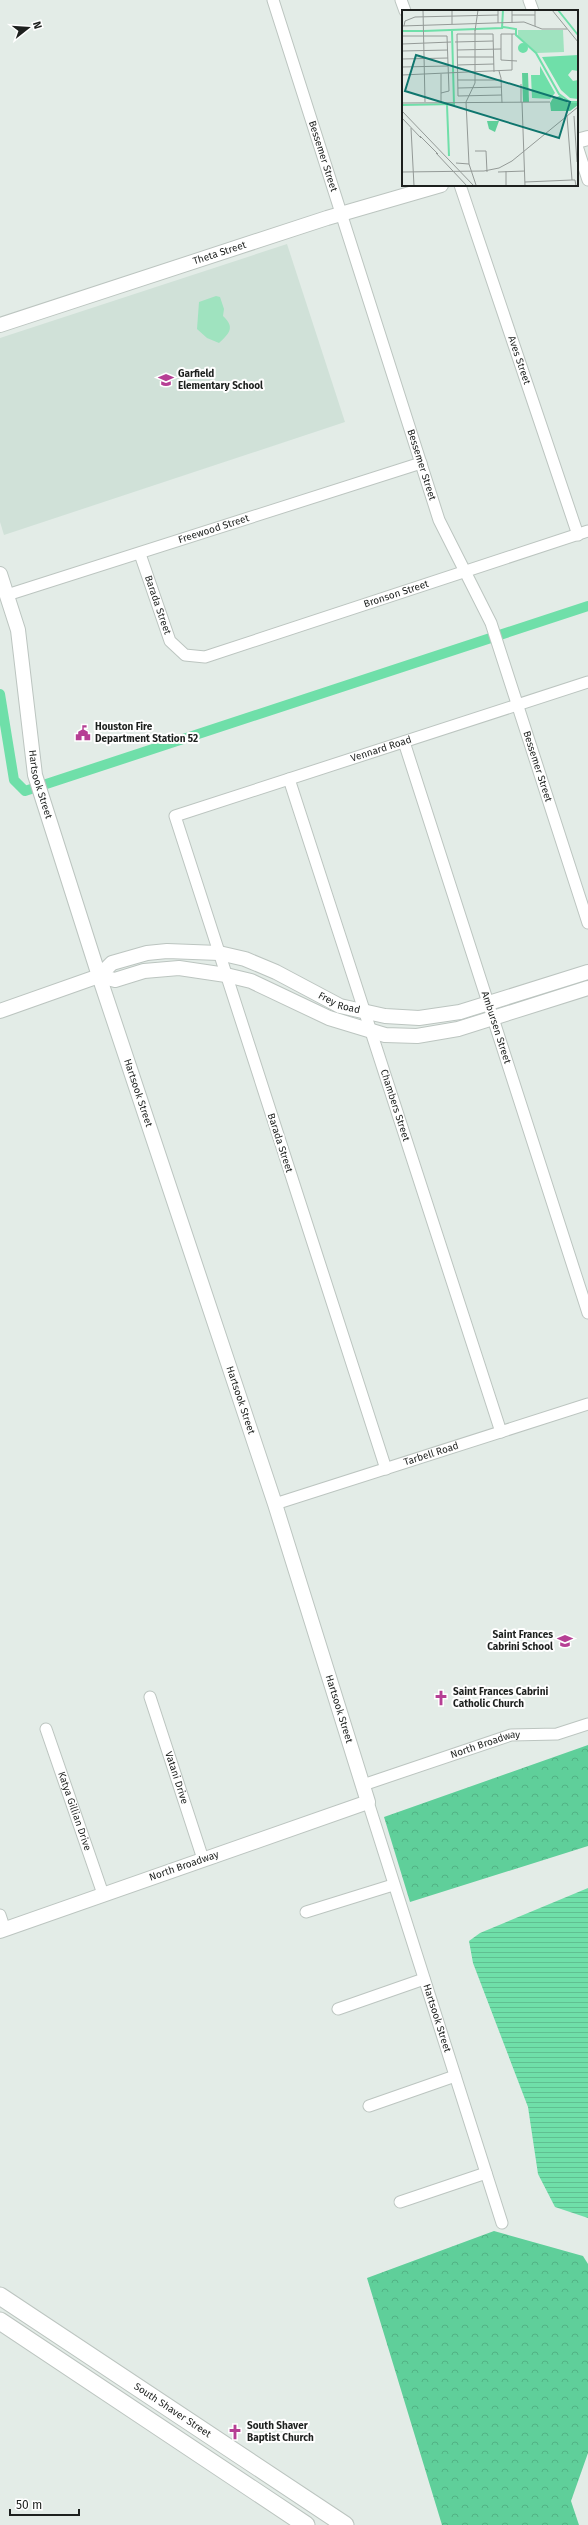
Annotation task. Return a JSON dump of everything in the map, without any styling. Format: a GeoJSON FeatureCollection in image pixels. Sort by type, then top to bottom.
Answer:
{"type":"FeatureCollection","features":[{"type":"Feature","properties":{"kind":"main road","name":"South Shaver Street"},"geometry":{"type":"LineString","coordinates":[[0,2296],[345,2525]]}},
{"type":"Feature","properties":{"kind":"main road","name":"South Shaver Street"},"geometry":{"type":"LineString","coordinates":[[0,2321],[306,2525]]}},
{"type":"Feature","properties":{"kind":"main road"},"geometry":{"type":"LineString","coordinates":[[62,2361],[73,2345]]}},
{"type":"Feature","properties":{"kind":"street","name":"Bessemer Street"},"geometry":{"type":"LineString","coordinates":[[273,0],[439,520],[491,623],[588,923]]}},
{"type":"Feature","properties":{"kind":"street"},"geometry":{"type":"LineString","coordinates":[[401,0],[405,10]]}},
{"type":"Feature","properties":{"kind":"street"},"geometry":{"type":"LineString","coordinates":[[530,0],[533,10]]}},
{"type":"Feature","properties":{"kind":"street"},"geometry":{"type":"LineString","coordinates":[[578,141],[588,138]]}},
{"type":"Feature","properties":{"kind":"street"},"geometry":{"type":"LineString","coordinates":[[578,149],[588,180]]}},
{"type":"Feature","properties":{"kind":"street","name":"Theta Street"},"geometry":{"type":"LineString","coordinates":[[0,325],[342,214],[438,186]]}},
{"type":"Feature","properties":{"kind":"street","name":"Aves Street"},"geometry":{"type":"LineString","coordinates":[[460,186],[583,533]]}},
{"type":"Feature","properties":{"kind":"street","name":"Freewood Street"},"geometry":{"type":"LineString","coordinates":[[7,595],[140,554],[421,463]]}},
{"type":"Feature","properties":{"kind":"street","name":"Bronson Street"},"geometry":{"type":"LineString","coordinates":[[205,657],[583,533]]}},
{"type":"Feature","properties":{"kind":"street","name":"Barada Street"},"geometry":{"type":"LineString","coordinates":[[140,554],[170,641],[185,655],[205,657]]}},
{"type":"Feature","properties":{"kind":"street","name":"Hartsook Street"},"geometry":{"type":"LineString","coordinates":[[0,574],[18,630],[36,775],[42,796],[99,976],[275,1504],[394,1885],[502,2223]]}},
{"type":"Feature","properties":{"kind":"street","name":"Vennard Road"},"geometry":{"type":"LineString","coordinates":[[175,816],[588,682]]}},
{"type":"Feature","properties":{"kind":"street","name":"Ambursen Street"},"geometry":{"type":"LineString","coordinates":[[404,742],[588,1313]]}},
{"type":"Feature","properties":{"kind":"street","name":"Chambers Street"},"geometry":{"type":"LineString","coordinates":[[289,779],[501,1432]]}},
{"type":"Feature","properties":{"kind":"street","name":"Barada Street"},"geometry":{"type":"LineString","coordinates":[[175,816],[386,1469]]}},
{"type":"Feature","properties":{"kind":"street","name":"Frey Road"},"geometry":{"type":"LineString","coordinates":[[0,1011],[99,976],[112,963],[147,954],[167,951],[219,953],[244,959],[276,972],[340,1006],[364,1010],[385,1016],[419,1018],[460,1012],[588,972]]}},
{"type":"Feature","properties":{"kind":"street","name":"Frey Road"},"geometry":{"type":"LineString","coordinates":[[99,976],[115,980],[144,971],[179,968],[226,975],[251,981],[329,1018],[385,1035],[417,1036],[458,1029],[588,988]]}},
{"type":"Feature","properties":{"kind":"street","name":"Tarbell Road"},"geometry":{"type":"LineString","coordinates":[[275,1504],[588,1404]]}},
{"type":"Feature","properties":{"kind":"street","name":"Vatani Drive"},"geometry":{"type":"LineString","coordinates":[[150,1697],[203,1859]]}},
{"type":"Feature","properties":{"kind":"street","name":"North Broadway"},"geometry":{"type":"LineString","coordinates":[[363,1785],[511,1735],[557,1734],[588,1724]]}},
{"type":"Feature","properties":{"kind":"street","name":"Katya Gillian Drive"},"geometry":{"type":"LineString","coordinates":[[46,1730],[103,1894]]}},
{"type":"Feature","properties":{"kind":"street","name":"North Broadway"},"geometry":{"type":"LineString","coordinates":[[2,1930],[368,1802]]}},
{"type":"Feature","properties":{"kind":"street"},"geometry":{"type":"LineString","coordinates":[[306,1912],[394,1885]]}},
{"type":"Feature","properties":{"kind":"street"},"geometry":{"type":"LineString","coordinates":[[0,1915],[2,1930]]}},
{"type":"Feature","properties":{"kind":"street"},"geometry":{"type":"LineString","coordinates":[[338,2009],[424,1979]]}},
{"type":"Feature","properties":{"kind":"street"},"geometry":{"type":"LineString","coordinates":[[369,2106],[455,2076]]}},
{"type":"Feature","properties":{"kind":"street"},"geometry":{"type":"LineString","coordinates":[[400,2202],[486,2173]]}},
{"type":"Feature","properties":{"kind":"shaded area","name":"Garfield Elementary School"},"geometry":{"type":"Polygon","coordinates":[[[287,244],[345,422],[4,535],[0,522],[0,338],[287,244]]]}},
{"type":"Feature","properties":{"kind":"shaded area"},"geometry":{"type":"Polygon","coordinates":[[[216,296],[220,297],[224,309],[223,316],[229,323],[230,327],[230,330],[226,336],[219,343],[207,338],[197,329],[199,302],[216,296]]]}},
{"type":"Feature","properties":{"kind":"shaded area"},"geometry":{"type":"Polygon","coordinates":[[[588,1888],[588,2218],[555,2207],[538,2174],[528,2107],[473,1963],[469,1941],[480,1933],[588,1888]]]}},
{"type":"Feature","properties":{"kind":"green space"},"geometry":{"type":"Polygon","coordinates":[[[588,1745],[588,1846],[410,1902],[384,1817],[588,1745]]]}},
{"type":"Feature","properties":{"kind":"green space"},"geometry":{"type":"Polygon","coordinates":[[[494,2231],[583,2256],[588,2264],[588,2453],[571,2501],[579,2525],[442,2525],[367,2278],[494,2231]]]}},
{"type":"Feature","properties":{"kind":"waterway"},"geometry":{"type":"LineString","coordinates":[[0,694],[14,780],[25,791],[588,606]]}},
{"type":"Feature","properties":{"kind":"place","name":"Garfield Elementary School"},"geometry":{"type":"Point","coordinates":[166,380]}},
{"type":"Feature","properties":{"kind":"place","name":"Houston Fire Department Station 52"},"geometry":{"type":"Point","coordinates":[83,733]}},
{"type":"Feature","properties":{"kind":"place","name":"Saint Frances Cabrini School"},"geometry":{"type":"Point","coordinates":[565,1641]}},
{"type":"Feature","properties":{"kind":"place","name":"Saint Frances Cabrini Catholic Church"},"geometry":{"type":"Point","coordinates":[441,1698]}},
{"type":"Feature","properties":{"kind":"place","name":"South Shaver Baptist Church"},"geometry":{"type":"Point","coordinates":[235,2432]}}]}
